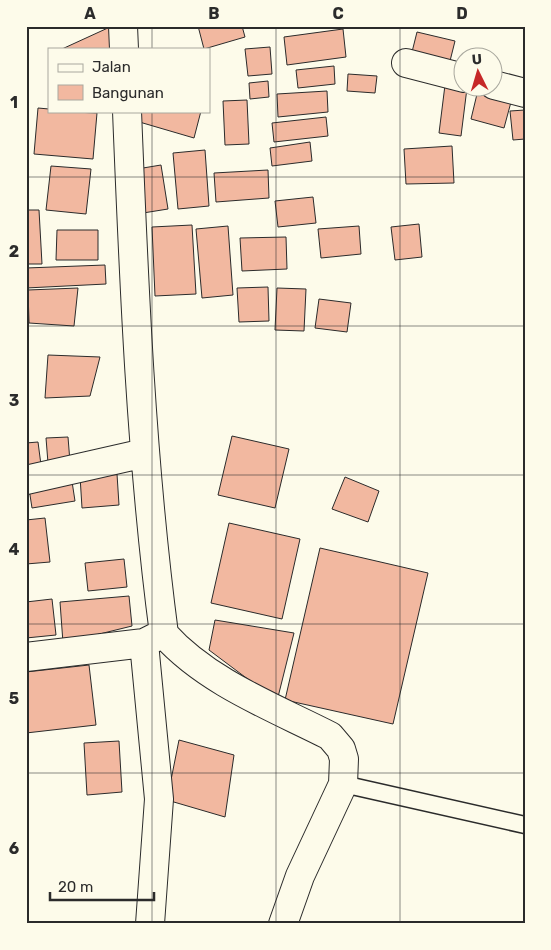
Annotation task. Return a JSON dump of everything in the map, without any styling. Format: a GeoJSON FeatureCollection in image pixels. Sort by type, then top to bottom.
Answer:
{"type":"FeatureCollection","features":[{"type":"Feature","properties":{"kind":"street"},"geometry":{"type":"LineString","coordinates":[[123,26],[124,48]]}},
{"type":"Feature","properties":{"kind":"street"},"geometry":{"type":"LineString","coordinates":[[406,63],[454,75]]}},
{"type":"Feature","properties":{"kind":"street"},"geometry":{"type":"LineString","coordinates":[[504,88],[525,93]]}},
{"type":"Feature","properties":{"kind":"street"},"geometry":{"type":"LineString","coordinates":[[127,112],[135,305],[145,453],[154,638],[159,799],[150,924]]}},
{"type":"Feature","properties":{"kind":"street"},"geometry":{"type":"LineString","coordinates":[[26,480],[145,453]]}},
{"type":"Feature","properties":{"kind":"street"},"geometry":{"type":"LineString","coordinates":[[26,657],[154,638],[173,645],[226,683],[330,736],[341,748],[343,754],[343,784],[300,876],[283,924]]}},
{"type":"Feature","properties":{"kind":"lane"},"geometry":{"type":"LineString","coordinates":[[343,784],[525,825]]}},
{"type":"Feature","properties":{"kind":"building"},"geometry":{"type":"Polygon","coordinates":[[[198,26],[242,26],[245,37],[204,48],[198,26]]]}},
{"type":"Feature","properties":{"kind":"building"},"geometry":{"type":"Polygon","coordinates":[[[110,27],[112,48],[64,48],[110,27]]]}},
{"type":"Feature","properties":{"kind":"building"},"geometry":{"type":"Polygon","coordinates":[[[343,29],[346,57],[287,65],[284,37],[343,29]]]}},
{"type":"Feature","properties":{"kind":"building"},"geometry":{"type":"Polygon","coordinates":[[[417,32],[455,41],[450,61],[412,52],[417,32]]]}},
{"type":"Feature","properties":{"kind":"building"},"geometry":{"type":"Polygon","coordinates":[[[270,47],[272,74],[248,76],[245,49],[270,47]]]}},
{"type":"Feature","properties":{"kind":"building"},"geometry":{"type":"Polygon","coordinates":[[[334,66],[335,84],[298,88],[296,70],[334,66]]]}},
{"type":"Feature","properties":{"kind":"building"},"geometry":{"type":"Polygon","coordinates":[[[348,74],[377,76],[375,93],[347,91],[348,74]]]}},
{"type":"Feature","properties":{"kind":"building"},"geometry":{"type":"Polygon","coordinates":[[[268,81],[269,97],[250,99],[249,83],[268,81]]]}},
{"type":"Feature","properties":{"kind":"building"},"geometry":{"type":"Polygon","coordinates":[[[445,85],[454,86],[454,98],[466,98],[461,136],[439,133],[445,85]]]}},
{"type":"Feature","properties":{"kind":"building"},"geometry":{"type":"Polygon","coordinates":[[[327,91],[328,112],[278,117],[277,94],[327,91]]]}},
{"type":"Feature","properties":{"kind":"building"},"geometry":{"type":"Polygon","coordinates":[[[476,98],[494,98],[511,102],[504,128],[471,119],[476,98]]]}},
{"type":"Feature","properties":{"kind":"building"},"geometry":{"type":"Polygon","coordinates":[[[247,100],[249,144],[225,145],[223,101],[247,100]]]}},
{"type":"Feature","properties":{"kind":"building"},"geometry":{"type":"Polygon","coordinates":[[[38,108],[48,109],[48,112],[97,113],[93,159],[34,154],[38,108]]]}},
{"type":"Feature","properties":{"kind":"building"},"geometry":{"type":"Polygon","coordinates":[[[525,110],[525,139],[513,140],[510,111],[525,110]]]}},
{"type":"Feature","properties":{"kind":"building"},"geometry":{"type":"Polygon","coordinates":[[[139,112],[201,112],[194,138],[136,121],[139,112]]]}},
{"type":"Feature","properties":{"kind":"building"},"geometry":{"type":"Polygon","coordinates":[[[326,117],[328,136],[274,142],[272,123],[326,117]]]}},
{"type":"Feature","properties":{"kind":"building"},"geometry":{"type":"Polygon","coordinates":[[[310,142],[312,161],[272,166],[270,148],[310,142]]]}},
{"type":"Feature","properties":{"kind":"building"},"geometry":{"type":"Polygon","coordinates":[[[452,146],[454,183],[406,184],[404,149],[452,146]]]}},
{"type":"Feature","properties":{"kind":"building"},"geometry":{"type":"Polygon","coordinates":[[[205,150],[209,206],[178,209],[173,153],[205,150]]]}},
{"type":"Feature","properties":{"kind":"building"},"geometry":{"type":"Polygon","coordinates":[[[161,165],[168,209],[143,213],[137,169],[161,165]]]}},
{"type":"Feature","properties":{"kind":"building"},"geometry":{"type":"Polygon","coordinates":[[[51,166],[91,169],[86,214],[46,210],[51,166]]]}},
{"type":"Feature","properties":{"kind":"building"},"geometry":{"type":"Polygon","coordinates":[[[268,170],[269,198],[216,202],[214,173],[268,170]]]}},
{"type":"Feature","properties":{"kind":"building"},"geometry":{"type":"Polygon","coordinates":[[[313,197],[316,223],[278,227],[275,201],[313,197]]]}},
{"type":"Feature","properties":{"kind":"building"},"geometry":{"type":"Polygon","coordinates":[[[26,210],[39,210],[42,264],[26,264],[26,210]]]}},
{"type":"Feature","properties":{"kind":"building"},"geometry":{"type":"Polygon","coordinates":[[[419,224],[422,257],[395,260],[391,227],[419,224]]]}},
{"type":"Feature","properties":{"kind":"building"},"geometry":{"type":"Polygon","coordinates":[[[192,225],[196,294],[155,296],[152,227],[192,225]]]}},
{"type":"Feature","properties":{"kind":"building"},"geometry":{"type":"Polygon","coordinates":[[[228,226],[233,295],[202,298],[196,229],[228,226]]]}},
{"type":"Feature","properties":{"kind":"building"},"geometry":{"type":"Polygon","coordinates":[[[359,226],[361,254],[321,258],[318,229],[359,226]]]}},
{"type":"Feature","properties":{"kind":"building"},"geometry":{"type":"Polygon","coordinates":[[[57,230],[98,230],[98,260],[56,260],[57,230]]]}},
{"type":"Feature","properties":{"kind":"building"},"geometry":{"type":"Polygon","coordinates":[[[286,237],[287,269],[242,271],[240,238],[286,237]]]}},
{"type":"Feature","properties":{"kind":"building"},"geometry":{"type":"Polygon","coordinates":[[[105,265],[106,284],[26,288],[26,268],[105,265]]]}},
{"type":"Feature","properties":{"kind":"building"},"geometry":{"type":"Polygon","coordinates":[[[268,287],[269,321],[239,322],[237,288],[268,287]]]}},
{"type":"Feature","properties":{"kind":"building"},"geometry":{"type":"Polygon","coordinates":[[[78,288],[74,326],[29,323],[28,290],[78,288]]]}},
{"type":"Feature","properties":{"kind":"building"},"geometry":{"type":"Polygon","coordinates":[[[277,288],[306,289],[304,331],[275,330],[277,288]]]}},
{"type":"Feature","properties":{"kind":"building"},"geometry":{"type":"Polygon","coordinates":[[[319,299],[351,303],[347,332],[315,328],[319,299]]]}},
{"type":"Feature","properties":{"kind":"building"},"geometry":{"type":"Polygon","coordinates":[[[48,355],[100,357],[90,396],[45,398],[48,355]]]}},
{"type":"Feature","properties":{"kind":"building"},"geometry":{"type":"Polygon","coordinates":[[[232,436],[289,449],[275,508],[218,495],[232,436]]]}},
{"type":"Feature","properties":{"kind":"building"},"geometry":{"type":"Polygon","coordinates":[[[68,437],[70,462],[48,463],[46,438],[68,437]]]}},
{"type":"Feature","properties":{"kind":"building"},"geometry":{"type":"Polygon","coordinates":[[[38,442],[41,465],[26,467],[26,443],[38,442]]]}},
{"type":"Feature","properties":{"kind":"building"},"geometry":{"type":"Polygon","coordinates":[[[117,474],[119,505],[82,508],[80,476],[117,474]]]}},
{"type":"Feature","properties":{"kind":"building"},"geometry":{"type":"Polygon","coordinates":[[[71,475],[75,501],[32,508],[28,482],[71,475]]]}},
{"type":"Feature","properties":{"kind":"building"},"geometry":{"type":"Polygon","coordinates":[[[345,477],[379,491],[368,522],[332,509],[345,477]]]}},
{"type":"Feature","properties":{"kind":"building"},"geometry":{"type":"Polygon","coordinates":[[[45,518],[50,562],[26,564],[26,520],[45,518]]]}},
{"type":"Feature","properties":{"kind":"building"},"geometry":{"type":"Polygon","coordinates":[[[229,523],[300,539],[282,619],[211,603],[229,523]]]}},
{"type":"Feature","properties":{"kind":"building"},"geometry":{"type":"Polygon","coordinates":[[[320,548],[428,573],[393,724],[285,700],[320,548]]]}},
{"type":"Feature","properties":{"kind":"building"},"geometry":{"type":"Polygon","coordinates":[[[124,559],[127,587],[88,591],[85,563],[124,559]]]}},
{"type":"Feature","properties":{"kind":"building"},"geometry":{"type":"Polygon","coordinates":[[[129,596],[132,626],[63,643],[60,602],[129,596]]]}},
{"type":"Feature","properties":{"kind":"building"},"geometry":{"type":"Polygon","coordinates":[[[52,599],[56,635],[26,638],[26,602],[52,599]]]}},
{"type":"Feature","properties":{"kind":"building"},"geometry":{"type":"Polygon","coordinates":[[[215,620],[294,633],[277,701],[209,650],[215,620]]]}},
{"type":"Feature","properties":{"kind":"building"},"geometry":{"type":"Polygon","coordinates":[[[89,665],[96,725],[26,733],[26,672],[89,665]]]}},
{"type":"Feature","properties":{"kind":"building"},"geometry":{"type":"Polygon","coordinates":[[[179,740],[234,755],[225,817],[167,800],[179,740]]]}},
{"type":"Feature","properties":{"kind":"building"},"geometry":{"type":"Polygon","coordinates":[[[119,741],[122,792],[87,795],[84,743],[119,741]]]}}]}
